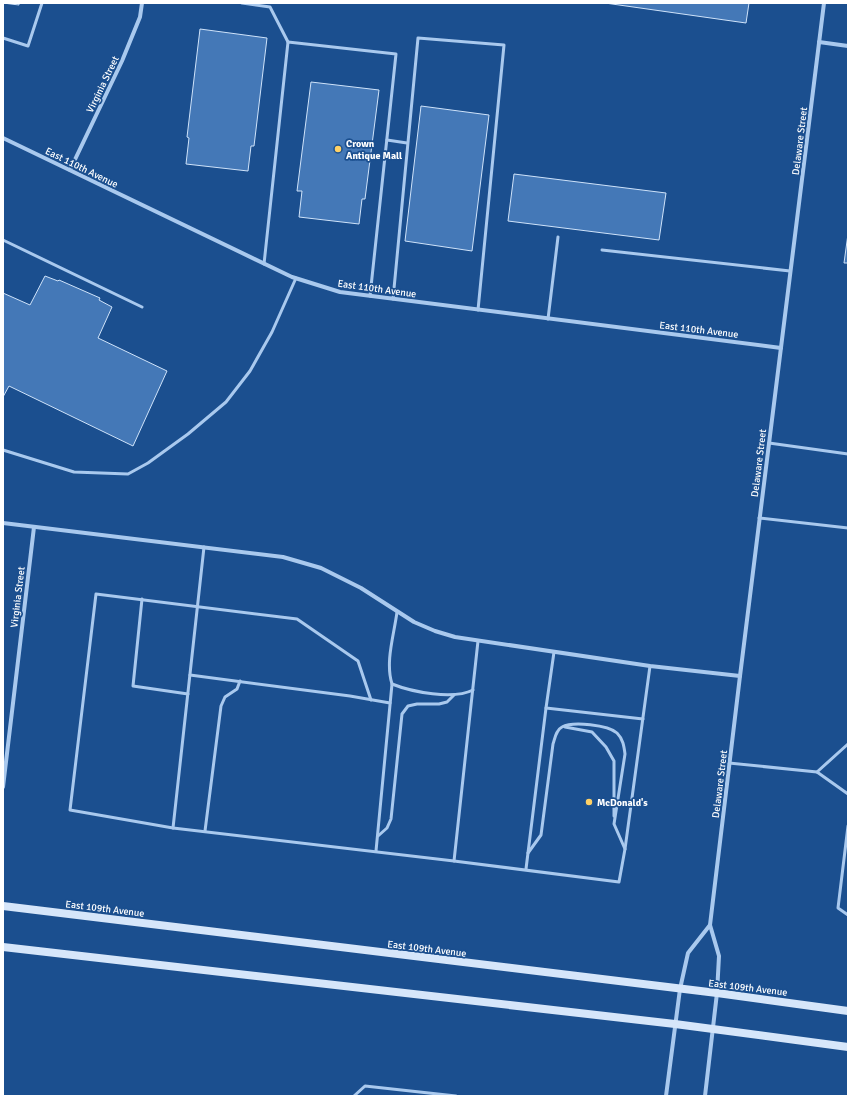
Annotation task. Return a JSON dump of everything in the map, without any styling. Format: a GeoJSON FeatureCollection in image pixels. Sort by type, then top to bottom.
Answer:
{"type":"FeatureCollection","features":[{"type":"Feature","properties":{"kind":"main road","name":"East 109th Avenue"},"geometry":{"type":"LineString","coordinates":[[3,906],[717,993],[848,1011]]}},
{"type":"Feature","properties":{"kind":"main road"},"geometry":{"type":"LineString","coordinates":[[3,947],[712,1028],[848,1046]]}},
{"type":"Feature","properties":{"kind":"street","name":"Virginia Street"},"geometry":{"type":"LineString","coordinates":[[70,170],[122,61],[140,17],[142,3]]}},
{"type":"Feature","properties":{"kind":"street","name":"Delaware Street"},"geometry":{"type":"LineString","coordinates":[[705,1096],[717,993],[719,956],[710,924],[759,518],[824,3]]}},
{"type":"Feature","properties":{"kind":"street"},"geometry":{"type":"LineString","coordinates":[[820,42],[848,46]]}},
{"type":"Feature","properties":{"kind":"street","name":"East 110th Avenue"},"geometry":{"type":"LineString","coordinates":[[3,138],[264,264],[296,278],[340,292],[781,348]]}},
{"type":"Feature","properties":{"kind":"street"},"geometry":{"type":"LineString","coordinates":[[3,523],[283,557],[321,568],[360,588],[414,622],[435,631],[455,637],[650,666],[740,676]]}},
{"type":"Feature","properties":{"kind":"street","name":"Virginia Street"},"geometry":{"type":"LineString","coordinates":[[3,787],[34,527]]}},
{"type":"Feature","properties":{"kind":"street"},"geometry":{"type":"LineString","coordinates":[[666,1096],[680,989],[688,953],[710,924]]}},
{"type":"Feature","properties":{"kind":"lane"},"geometry":{"type":"LineString","coordinates":[[3,38],[28,46],[42,3]]}},
{"type":"Feature","properties":{"kind":"lane"},"geometry":{"type":"LineString","coordinates":[[242,3],[270,7],[288,42],[264,264]]}},
{"type":"Feature","properties":{"kind":"lane"},"geometry":{"type":"LineString","coordinates":[[393,299],[418,38],[504,45],[478,310]]}},
{"type":"Feature","properties":{"kind":"lane"},"geometry":{"type":"LineString","coordinates":[[288,42],[396,54],[370,296]]}},
{"type":"Feature","properties":{"kind":"lane"},"geometry":{"type":"LineString","coordinates":[[387,140],[407,143]]}},
{"type":"Feature","properties":{"kind":"lane"},"geometry":{"type":"LineString","coordinates":[[548,319],[558,237]]}},
{"type":"Feature","properties":{"kind":"lane"},"geometry":{"type":"LineString","coordinates":[[3,240],[142,307]]}},
{"type":"Feature","properties":{"kind":"lane"},"geometry":{"type":"LineString","coordinates":[[602,250],[790,271]]}},
{"type":"Feature","properties":{"kind":"lane"},"geometry":{"type":"LineString","coordinates":[[3,450],[74,472],[128,474],[148,463],[188,434],[226,402],[250,370],[272,332],[296,278]]}},
{"type":"Feature","properties":{"kind":"lane"},"geometry":{"type":"LineString","coordinates":[[769,444],[848,454]]}},
{"type":"Feature","properties":{"kind":"lane"},"geometry":{"type":"LineString","coordinates":[[759,518],[848,528]]}},
{"type":"Feature","properties":{"kind":"lane"},"geometry":{"type":"LineString","coordinates":[[173,828],[204,547]]}},
{"type":"Feature","properties":{"kind":"lane"},"geometry":{"type":"LineString","coordinates":[[371,700],[358,661],[297,619],[96,594],[70,810],[173,828],[454,860],[619,882],[625,849],[650,666]]}},
{"type":"Feature","properties":{"kind":"lane"},"geometry":{"type":"LineString","coordinates":[[142,599],[133,686],[188,694]]}},
{"type":"Feature","properties":{"kind":"lane"},"geometry":{"type":"LineString","coordinates":[[376,851],[392,684],[389,676],[390,656],[398,612]]}},
{"type":"Feature","properties":{"kind":"lane"},"geometry":{"type":"LineString","coordinates":[[454,860],[478,641]]}},
{"type":"Feature","properties":{"kind":"lane"},"geometry":{"type":"LineString","coordinates":[[526,869],[554,652]]}},
{"type":"Feature","properties":{"kind":"lane"},"geometry":{"type":"LineString","coordinates":[[190,675],[390,703]]}},
{"type":"Feature","properties":{"kind":"lane"},"geometry":{"type":"LineString","coordinates":[[205,831],[221,706],[225,697],[237,689],[240,682]]}},
{"type":"Feature","properties":{"kind":"lane"},"geometry":{"type":"LineString","coordinates":[[392,684],[399,687],[434,694],[454,695],[473,690]]}},
{"type":"Feature","properties":{"kind":"lane"},"geometry":{"type":"LineString","coordinates":[[378,836],[387,828],[391,819],[402,714],[408,706],[417,704],[439,704],[447,702],[454,695]]}},
{"type":"Feature","properties":{"kind":"lane"},"geometry":{"type":"LineString","coordinates":[[546,708],[643,719]]}},
{"type":"Feature","properties":{"kind":"lane"},"geometry":{"type":"LineString","coordinates":[[528,853],[541,835],[554,744],[558,731],[562,727],[586,724],[606,727],[617,734],[624,743],[625,754],[614,824]]}},
{"type":"Feature","properties":{"kind":"lane"},"geometry":{"type":"LineString","coordinates":[[562,727],[592,732],[606,747],[614,760],[614,824],[625,849]]}},
{"type":"Feature","properties":{"kind":"lane"},"geometry":{"type":"LineString","coordinates":[[817,772],[848,744]]}},
{"type":"Feature","properties":{"kind":"lane"},"geometry":{"type":"LineString","coordinates":[[729,763],[817,772],[848,794]]}},
{"type":"Feature","properties":{"kind":"lane"},"geometry":{"type":"LineString","coordinates":[[848,826],[838,908],[848,915]]}},
{"type":"Feature","properties":{"kind":"lane"},"geometry":{"type":"LineString","coordinates":[[354,1096],[365,1086],[456,1096]]}},
{"type":"Feature","properties":{"kind":"building"},"geometry":{"type":"Polygon","coordinates":[[[3,3],[19,3],[19,5],[3,3]]]}},
{"type":"Feature","properties":{"kind":"building"},"geometry":{"type":"Polygon","coordinates":[[[605,3],[749,3],[746,23],[605,3]]]}},
{"type":"Feature","properties":{"kind":"building"},"geometry":{"type":"Polygon","coordinates":[[[200,29],[267,38],[254,146],[251,146],[248,171],[186,164],[189,138],[187,137],[200,29]]]}},
{"type":"Feature","properties":{"kind":"building"},"geometry":{"type":"Polygon","coordinates":[[[311,82],[379,90],[365,199],[362,199],[359,224],[299,217],[302,191],[297,191],[311,82]]]}},
{"type":"Feature","properties":{"kind":"building"},"geometry":{"type":"Polygon","coordinates":[[[421,106],[489,115],[472,251],[405,241],[421,106]]]}},
{"type":"Feature","properties":{"kind":"building"},"geometry":{"type":"Polygon","coordinates":[[[514,174],[666,193],[659,240],[508,221],[514,174]]]}},
{"type":"Feature","properties":{"kind":"building"},"geometry":{"type":"Polygon","coordinates":[[[848,234],[848,263],[844,263],[848,234]]]}},
{"type":"Feature","properties":{"kind":"building"},"geometry":{"type":"Polygon","coordinates":[[[45,276],[58,281],[59,280],[100,298],[99,300],[112,307],[98,338],[167,371],[133,446],[9,386],[3,397],[3,293],[30,305],[45,276]]]}},
{"type":"Feature","properties":{"kind":"place","name":"Crown Antique Mall"},"geometry":{"type":"Point","coordinates":[338,149]}},
{"type":"Feature","properties":{"kind":"place","name":"McDonald's"},"geometry":{"type":"Point","coordinates":[589,802]}}]}
